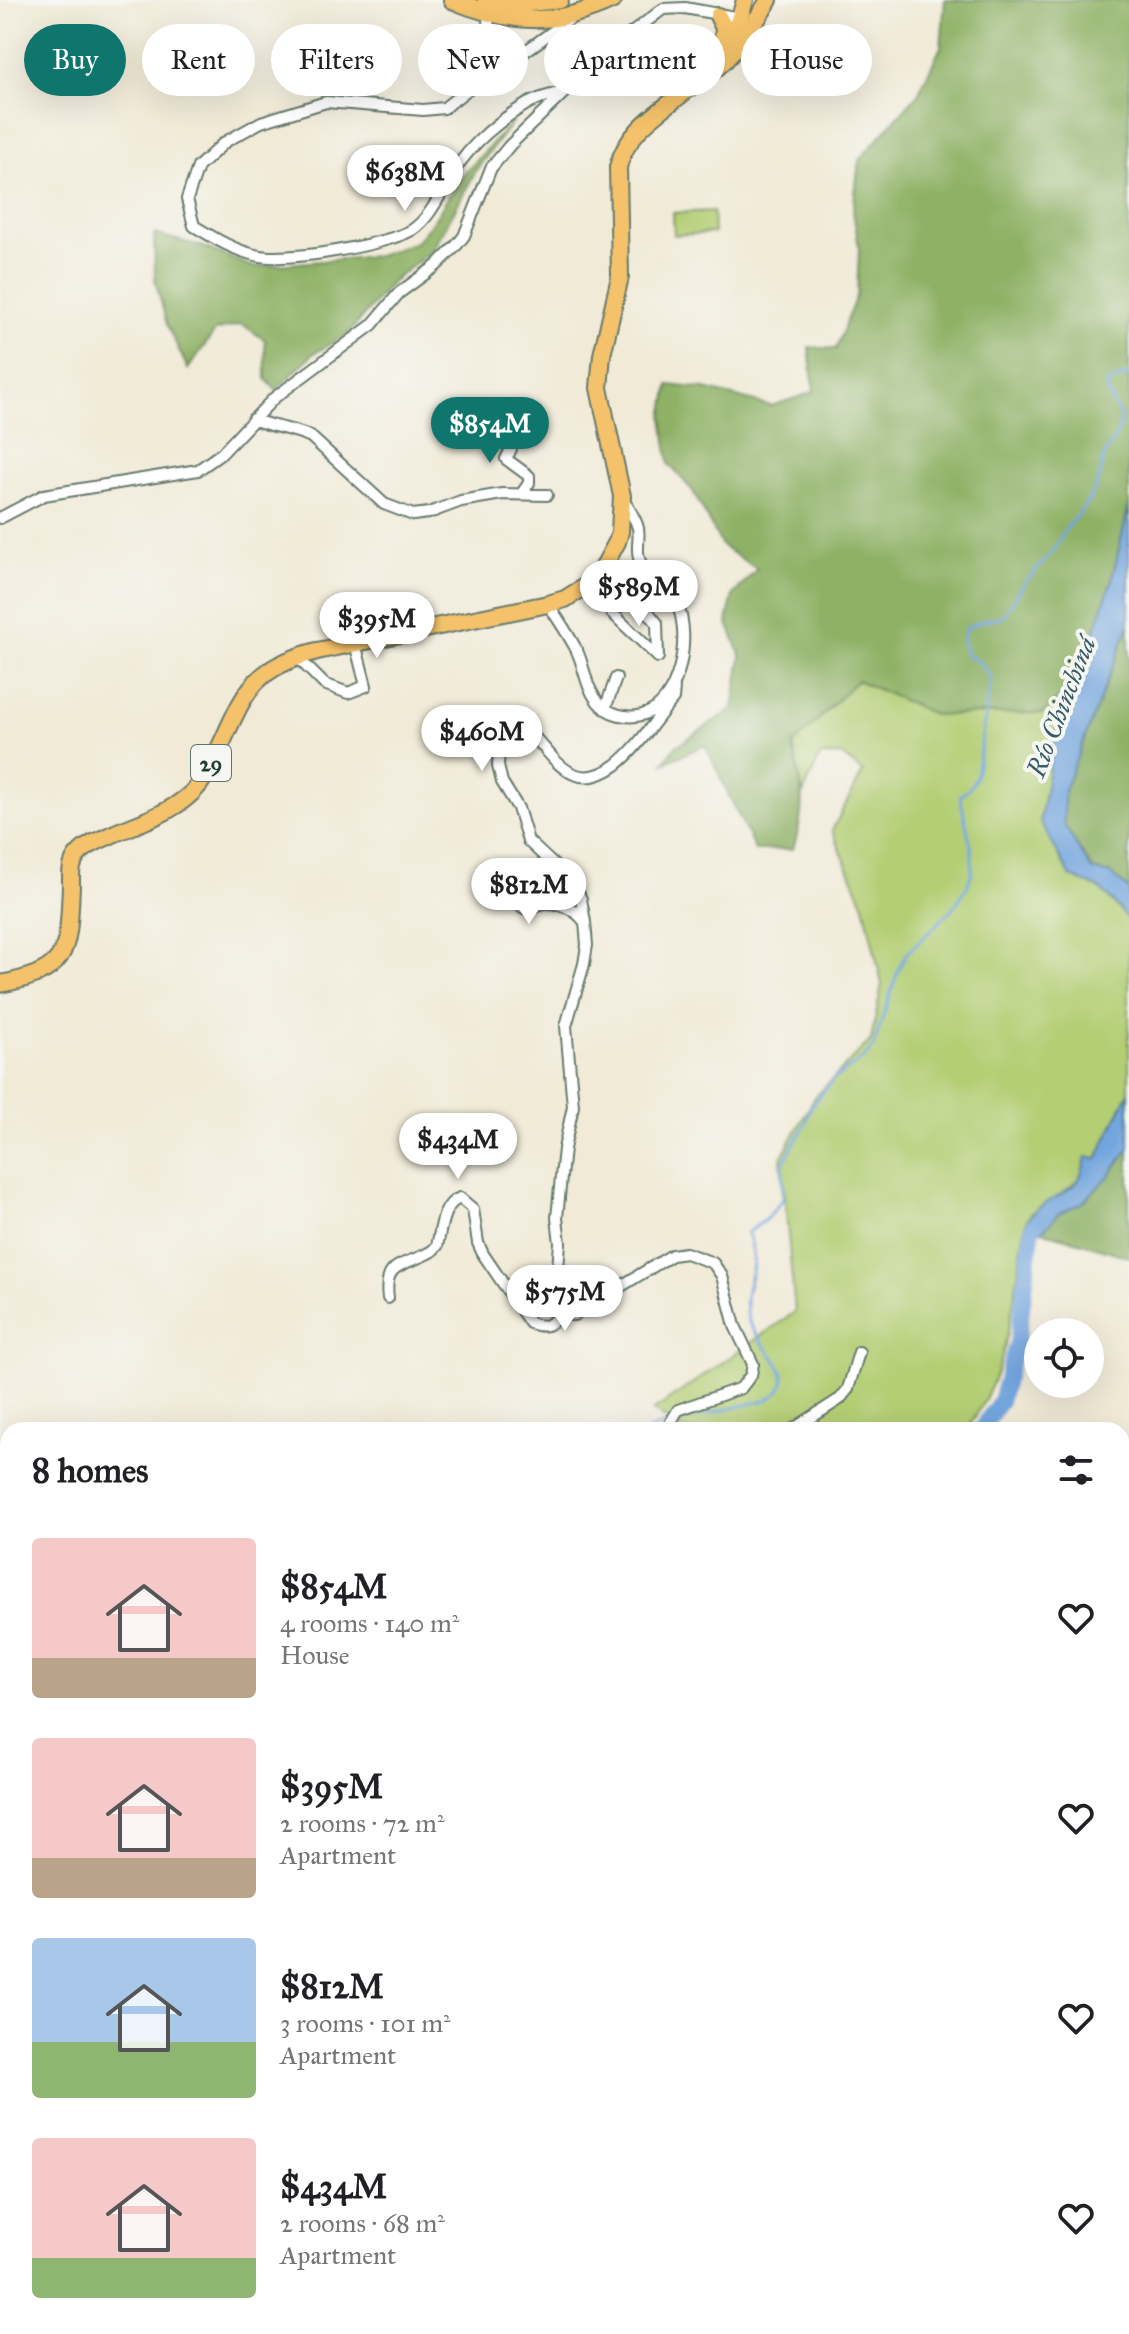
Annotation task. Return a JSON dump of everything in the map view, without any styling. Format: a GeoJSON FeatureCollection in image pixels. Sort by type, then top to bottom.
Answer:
{"type":"FeatureCollection","features":[{"type":"Feature","properties":{"kind":"main road"},"geometry":{"type":"LineString","coordinates":[[452,0],[487,6],[528,20],[557,18],[613,0]]}},
{"type":"Feature","properties":{"kind":"main road"},"geometry":{"type":"LineString","coordinates":[[487,6],[560,0]]}},
{"type":"Feature","properties":{"kind":"main road"},"geometry":{"type":"LineString","coordinates":[[725,47],[740,18],[743,0]]}},
{"type":"Feature","properties":{"kind":"main road"},"geometry":{"type":"LineString","coordinates":[[725,63],[769,0]]}},
{"type":"Feature","properties":{"kind":"main road"},"geometry":{"type":"LineString","coordinates":[[718,16],[722,24]]}},
{"type":"Feature","properties":{"kind":"main road","name":"29"},"geometry":{"type":"LineString","coordinates":[[0,984],[44,971],[63,954],[69,930],[71,870],[78,854],[94,843],[160,813],[197,788],[245,693],[264,673],[296,656],[548,604],[575,594],[603,568],[617,542],[622,496],[599,388],[602,355],[620,277],[618,167],[621,155],[633,136],[680,96]]}},
{"type":"Feature","properties":{"kind":"street"},"geometry":{"type":"LineString","coordinates":[[718,16],[743,0]]}},
{"type":"Feature","properties":{"kind":"street"},"geometry":{"type":"LineString","coordinates":[[643,24],[663,9],[685,8],[740,18]]}},
{"type":"Feature","properties":{"kind":"street"},"geometry":{"type":"LineString","coordinates":[[528,49],[584,11]]}},
{"type":"Feature","properties":{"kind":"street"},"geometry":{"type":"LineString","coordinates":[[459,96],[444,108],[423,110],[326,102],[261,122],[225,142],[198,167],[187,199],[194,226],[224,245],[257,256],[293,257],[354,248],[411,230],[425,217],[472,148],[529,102],[548,96]]}},
{"type":"Feature","properties":{"kind":"street"},"geometry":{"type":"LineString","coordinates":[[0,518],[44,495],[198,470],[222,453],[274,398],[372,325],[399,293],[436,266],[456,246],[464,236],[491,168],[559,96]]}},
{"type":"Feature","properties":{"kind":"street"},"geometry":{"type":"LineString","coordinates":[[253,419],[311,437],[376,498],[394,509],[413,515],[429,513],[461,501],[522,493],[547,495]]}},
{"type":"Feature","properties":{"kind":"street"},"geometry":{"type":"LineString","coordinates":[[511,449],[506,459],[529,476],[529,483],[522,493]]}},
{"type":"Feature","properties":{"kind":"street"},"geometry":{"type":"LineString","coordinates":[[558,1314],[555,1308],[560,1243],[557,1218],[564,1149],[573,1106],[566,1026],[584,964],[585,922],[581,899],[574,884],[528,841],[518,808],[502,782],[498,766],[504,734],[509,726],[516,724],[523,726],[537,744],[570,773],[584,778],[597,776],[629,752],[673,699],[682,639],[680,611],[676,600],[646,574],[639,559],[638,526],[622,496]]}},
{"type":"Feature","properties":{"kind":"street"},"geometry":{"type":"LineString","coordinates":[[633,594],[657,623],[658,657],[612,613],[633,594],[646,574]]}},
{"type":"Feature","properties":{"kind":"street"},"geometry":{"type":"LineString","coordinates":[[548,604],[577,652],[590,691],[605,709],[625,716],[643,715],[659,707],[674,688]]}},
{"type":"Feature","properties":{"kind":"street"},"geometry":{"type":"LineString","coordinates":[[296,656],[324,684],[348,693],[366,686],[355,643]]}},
{"type":"Feature","properties":{"kind":"street"},"geometry":{"type":"LineString","coordinates":[[605,709],[616,678]]}},
{"type":"Feature","properties":{"kind":"street"},"geometry":{"type":"LineString","coordinates":[[500,885],[509,890],[520,906],[534,908],[546,903],[563,906],[577,911],[585,922]]}},
{"type":"Feature","properties":{"kind":"street"},"geometry":{"type":"LineString","coordinates":[[388,1298],[386,1280],[389,1272],[437,1246],[448,1208],[460,1198],[473,1209],[478,1243],[483,1254],[530,1323],[547,1326],[554,1322],[558,1314]]}},
{"type":"Feature","properties":{"kind":"street"},"geometry":{"type":"LineString","coordinates":[[558,1314],[574,1315],[672,1255],[686,1253],[713,1263],[722,1276],[735,1326],[753,1364],[751,1375],[741,1388],[675,1414],[672,1422]]}},
{"type":"Feature","properties":{"kind":"street"},"geometry":{"type":"LineString","coordinates":[[804,1422],[840,1399],[848,1389],[859,1352]]}},
{"type":"Feature","properties":{"kind":"green space"},"geometry":{"type":"Polygon","coordinates":[[[945,0],[1129,0],[1129,506],[1111,583],[1078,679],[1044,713],[936,715],[857,680],[793,745],[802,808],[793,849],[755,850],[705,745],[664,763],[675,747],[733,709],[741,656],[727,621],[733,595],[757,569],[722,546],[693,491],[669,464],[663,417],[669,385],[705,389],[771,406],[814,392],[809,347],[836,349],[857,293],[859,248],[853,211],[859,160],[918,94],[941,47],[945,0]]]}},
{"type":"Feature","properties":{"kind":"green space"},"geometry":{"type":"Polygon","coordinates":[[[513,121],[477,169],[432,251],[394,280],[348,334],[313,354],[276,390],[266,379],[265,340],[242,324],[215,331],[188,369],[167,325],[155,279],[154,234],[204,247],[253,267],[378,256],[416,242],[460,178],[513,121]]]}},
{"type":"Feature","properties":{"kind":"green space"},"geometry":{"type":"Polygon","coordinates":[[[713,211],[714,233],[674,235],[673,213],[713,211]]]}},
{"type":"Feature","properties":{"kind":"green space"},"geometry":{"type":"Polygon","coordinates":[[[1129,625],[1129,890],[1111,874],[1093,870],[1064,825],[1064,791],[1129,625]]]}},
{"type":"Feature","properties":{"kind":"green space"},"geometry":{"type":"Polygon","coordinates":[[[1078,679],[1054,738],[1071,877],[1101,889],[1129,920],[1129,1092],[1097,1159],[1079,1180],[1032,1212],[1026,1222],[1002,1358],[981,1408],[971,1422],[670,1422],[653,1411],[795,1312],[781,1158],[815,1097],[871,1040],[882,984],[864,905],[832,830],[863,772],[841,755],[820,756],[803,794],[793,745],[857,680],[936,715],[1044,712],[1078,679]]]}},
{"type":"Feature","properties":{"kind":"green space"},"geometry":{"type":"Polygon","coordinates":[[[1129,1148],[1129,1257],[1042,1231],[1059,1213],[1082,1203],[1107,1178],[1129,1148]]]}},
{"type":"Feature","properties":{"kind":"water"},"geometry":{"type":"Polygon","coordinates":[[[1129,506],[1129,625],[1064,791],[1064,825],[1092,870],[1111,874],[1129,890],[1129,920],[1101,889],[1071,877],[1040,821],[1054,738],[1111,583],[1129,506]]]}},
{"type":"Feature","properties":{"kind":"water"},"geometry":{"type":"Polygon","coordinates":[[[1129,1092],[1129,1149],[1107,1178],[1082,1203],[1059,1213],[1042,1231],[1026,1222],[1036,1210],[1077,1182],[1086,1157],[1097,1159],[1129,1092]]]}},
{"type":"Feature","properties":{"kind":"waterway"},"geometry":{"type":"LineString","coordinates":[[677,1421],[767,1400],[779,1391],[783,1382],[777,1362],[748,1319],[746,1296],[753,1257],[747,1233],[765,1220],[783,1200],[783,1163],[806,1123],[810,1108],[834,1079],[863,1059],[873,1047],[906,954],[951,911],[967,887],[972,872],[972,851],[960,796],[976,777],[991,677],[979,662],[966,654],[963,635],[972,625],[1004,615],[1023,585],[1053,551],[1062,534],[1088,502],[1121,419],[1107,390],[1108,383],[1129,374]]}},
{"type":"Feature","properties":{"kind":"waterway","name":"Río Chinchiná"},"geometry":{"type":"LineString","coordinates":[[986,1422],[1000,1401],[1018,1339],[1033,1226],[1047,1214]]}}]}
